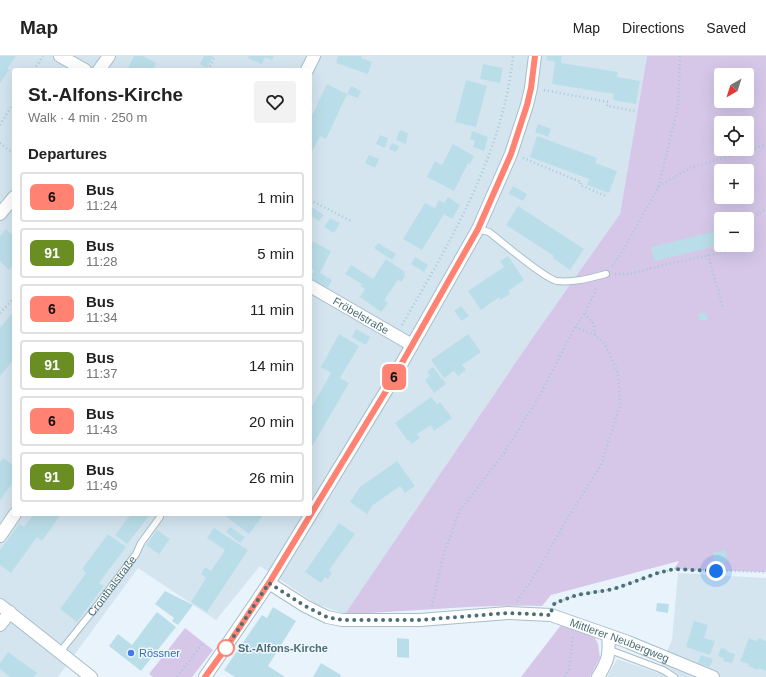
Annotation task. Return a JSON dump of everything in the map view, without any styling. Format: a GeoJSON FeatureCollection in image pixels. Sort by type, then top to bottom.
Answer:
{"type":"FeatureCollection","features":[{"type":"Feature","properties":{"kind":"street"},"geometry":{"type":"LineString","coordinates":[[60,56],[81,68]]}},
{"type":"Feature","properties":{"kind":"street"},"geometry":{"type":"LineString","coordinates":[[100,68],[109,56]]}},
{"type":"Feature","properties":{"kind":"street"},"geometry":{"type":"LineString","coordinates":[[308,68],[314,56]]}},
{"type":"Feature","properties":{"kind":"street"},"geometry":{"type":"LineString","coordinates":[[312,512],[386,391],[478,229],[511,154],[527,105],[531,88],[535,56]]}},
{"type":"Feature","properties":{"kind":"street"},"geometry":{"type":"LineString","coordinates":[[0,214],[12,199]]}},
{"type":"Feature","properties":{"kind":"street","name":"Fröbelstraße"},"geometry":{"type":"LineString","coordinates":[[312,287],[412,345]]}},
{"type":"Feature","properties":{"kind":"street"},"geometry":{"type":"LineString","coordinates":[[0,536],[14,516]]}},
{"type":"Feature","properties":{"kind":"street"},"geometry":{"type":"LineString","coordinates":[[205,677],[269,583],[310,516]]}},
{"type":"Feature","properties":{"kind":"street","name":"Mittlerer Neubergweg"},"geometry":{"type":"LineString","coordinates":[[269,583],[305,606],[327,617],[342,620],[377,621],[508,613],[551,615],[713,677]]}},
{"type":"Feature","properties":{"kind":"street"},"geometry":{"type":"LineString","coordinates":[[0,625],[5,608],[91,677]]}},
{"type":"Feature","properties":{"kind":"street"},"geometry":{"type":"LineString","coordinates":[[598,677],[608,659],[610,650],[608,636]]}},
{"type":"Feature","properties":{"kind":"lane"},"geometry":{"type":"LineString","coordinates":[[478,229],[489,232],[544,274],[556,281],[583,279],[606,274]]}},
{"type":"Feature","properties":{"kind":"lane","name":"Cronthalstraße"},"geometry":{"type":"LineString","coordinates":[[60,652],[136,554],[141,543],[160,517]]}},
{"type":"Feature","properties":{"kind":"lane","name":"Mittlerer Neubergweg"},"geometry":{"type":"LineString","coordinates":[[610,650],[662,670],[674,677]]}},
{"type":"Feature","properties":{"kind":"path"},"geometry":{"type":"LineString","coordinates":[[35,68],[43,56]]}},
{"type":"Feature","properties":{"kind":"path"},"geometry":{"type":"LineString","coordinates":[[209,68],[215,56]]}},
{"type":"Feature","properties":{"kind":"path"},"geometry":{"type":"LineString","coordinates":[[396,336],[433,272],[466,207],[493,145],[510,80],[513,56]]}},
{"type":"Feature","properties":{"kind":"path"},"geometry":{"type":"LineString","coordinates":[[431,618],[443,556],[459,512],[504,453],[540,397],[575,327],[585,312],[598,286],[621,254],[659,186],[678,106],[680,56]]}},
{"type":"Feature","properties":{"kind":"path"},"geometry":{"type":"LineString","coordinates":[[531,88],[608,102],[607,106],[635,111]]}},
{"type":"Feature","properties":{"kind":"path"},"geometry":{"type":"LineString","coordinates":[[0,124],[12,105]]}},
{"type":"Feature","properties":{"kind":"path"},"geometry":{"type":"LineString","coordinates":[[0,143],[12,152]]}},
{"type":"Feature","properties":{"kind":"path"},"geometry":{"type":"LineString","coordinates":[[659,186],[690,168],[766,145]]}},
{"type":"Feature","properties":{"kind":"path"},"geometry":{"type":"LineString","coordinates":[[511,154],[582,182],[580,185],[606,196]]}},
{"type":"Feature","properties":{"kind":"path"},"geometry":{"type":"LineString","coordinates":[[312,201],[351,221]]}},
{"type":"Feature","properties":{"kind":"path"},"geometry":{"type":"LineString","coordinates":[[754,217],[766,208]]}},
{"type":"Feature","properties":{"kind":"path"},"geometry":{"type":"LineString","coordinates":[[606,274],[629,274],[725,252]]}},
{"type":"Feature","properties":{"kind":"path"},"geometry":{"type":"LineString","coordinates":[[708,255],[723,308]]}},
{"type":"Feature","properties":{"kind":"path"},"geometry":{"type":"LineString","coordinates":[[0,313],[12,300]]}},
{"type":"Feature","properties":{"kind":"path"},"geometry":{"type":"LineString","coordinates":[[585,312],[594,325],[595,335]]}},
{"type":"Feature","properties":{"kind":"path"},"geometry":{"type":"LineString","coordinates":[[508,613],[537,572],[563,526],[601,465],[620,405],[618,373],[605,344],[595,335],[575,327]]}},
{"type":"Feature","properties":{"kind":"path"},"geometry":{"type":"LineString","coordinates":[[551,615],[552,607],[555,603],[577,595],[614,589],[658,573],[674,569],[766,572]]}},
{"type":"Feature","properties":{"kind":"path"},"geometry":{"type":"LineString","coordinates":[[565,677],[569,669],[575,624]]}},
{"type":"Feature","properties":{"kind":"path"},"geometry":{"type":"LineString","coordinates":[[177,677],[203,642]]}},
{"type":"Feature","properties":{"kind":"shaded area"},"geometry":{"type":"Polygon","coordinates":[[[0,56],[647,56],[620,214],[533,337],[345,614],[316,604],[260,566],[216,620],[138,568],[58,677],[0,677],[0,56]]]}},
{"type":"Feature","properties":{"kind":"shaded area"},"geometry":{"type":"Polygon","coordinates":[[[647,56],[766,56],[766,572],[674,569],[679,561],[551,595],[542,606],[468,607],[345,614],[533,337],[620,214],[647,56]]]}},
{"type":"Feature","properties":{"kind":"shaded area"},"geometry":{"type":"Polygon","coordinates":[[[678,573],[766,578],[766,677],[607,677],[617,659],[658,673],[672,640],[678,573]]]}},
{"type":"Feature","properties":{"kind":"shaded area"},"geometry":{"type":"Polygon","coordinates":[[[561,625],[584,632],[595,638],[598,644],[600,658],[590,677],[521,677],[561,625]]]}},
{"type":"Feature","properties":{"kind":"shaded area"},"geometry":{"type":"Polygon","coordinates":[[[185,628],[213,650],[192,677],[153,677],[149,674],[185,628]]]}},
{"type":"Feature","properties":{"kind":"building"},"geometry":{"type":"Polygon","coordinates":[[[0,56],[16,56],[0,83],[0,56]]]}},
{"type":"Feature","properties":{"kind":"building"},"geometry":{"type":"Polygon","coordinates":[[[134,56],[143,56],[156,63],[154,68],[128,68],[134,56]]]}},
{"type":"Feature","properties":{"kind":"building"},"geometry":{"type":"Polygon","coordinates":[[[204,56],[213,56],[207,68],[200,64],[204,56]]]}},
{"type":"Feature","properties":{"kind":"building"},"geometry":{"type":"Polygon","coordinates":[[[249,56],[274,56],[272,60],[265,57],[262,64],[248,58],[249,56]]]}},
{"type":"Feature","properties":{"kind":"building"},"geometry":{"type":"Polygon","coordinates":[[[338,56],[362,56],[361,58],[372,62],[368,74],[336,63],[338,56]]]}},
{"type":"Feature","properties":{"kind":"building"},"geometry":{"type":"Polygon","coordinates":[[[546,56],[562,56],[561,63],[618,72],[617,77],[640,81],[636,104],[613,100],[614,94],[552,84],[555,62],[547,60],[546,56]]]}},
{"type":"Feature","properties":{"kind":"building"},"geometry":{"type":"Polygon","coordinates":[[[483,64],[503,68],[500,83],[480,79],[483,64]]]}},
{"type":"Feature","properties":{"kind":"building"},"geometry":{"type":"Polygon","coordinates":[[[466,80],[487,86],[476,127],[455,122],[466,80]]]}},
{"type":"Feature","properties":{"kind":"building"},"geometry":{"type":"Polygon","coordinates":[[[327,84],[347,94],[326,139],[320,136],[312,152],[312,116],[327,84]]]}},
{"type":"Feature","properties":{"kind":"building"},"geometry":{"type":"Polygon","coordinates":[[[351,86],[361,91],[358,98],[347,94],[351,86]]]}},
{"type":"Feature","properties":{"kind":"building"},"geometry":{"type":"Polygon","coordinates":[[[538,124],[551,129],[548,137],[535,132],[538,124]]]}},
{"type":"Feature","properties":{"kind":"building"},"geometry":{"type":"Polygon","coordinates":[[[400,130],[408,133],[406,144],[396,140],[400,130]]]}},
{"type":"Feature","properties":{"kind":"building"},"geometry":{"type":"Polygon","coordinates":[[[472,131],[488,137],[484,151],[473,147],[475,141],[470,139],[472,131]]]}},
{"type":"Feature","properties":{"kind":"building"},"geometry":{"type":"Polygon","coordinates":[[[380,135],[388,138],[385,148],[376,144],[380,135]]]}},
{"type":"Feature","properties":{"kind":"building"},"geometry":{"type":"Polygon","coordinates":[[[537,136],[597,158],[595,163],[617,171],[609,193],[587,185],[589,179],[530,157],[537,136]]]}},
{"type":"Feature","properties":{"kind":"building"},"geometry":{"type":"Polygon","coordinates":[[[392,143],[399,146],[396,152],[389,149],[392,143]]]}},
{"type":"Feature","properties":{"kind":"building"},"geometry":{"type":"Polygon","coordinates":[[[453,144],[474,156],[470,164],[468,163],[454,191],[427,177],[435,161],[442,165],[453,144]]]}},
{"type":"Feature","properties":{"kind":"building"},"geometry":{"type":"Polygon","coordinates":[[[369,155],[379,159],[375,168],[365,163],[369,155]]]}},
{"type":"Feature","properties":{"kind":"building"},"geometry":{"type":"Polygon","coordinates":[[[513,186],[527,194],[523,201],[509,194],[513,186]]]}},
{"type":"Feature","properties":{"kind":"building"},"geometry":{"type":"Polygon","coordinates":[[[448,197],[460,205],[452,219],[444,214],[422,250],[403,239],[425,203],[435,208],[439,200],[444,203],[448,197]]]}},
{"type":"Feature","properties":{"kind":"building"},"geometry":{"type":"Polygon","coordinates":[[[518,206],[584,249],[570,270],[553,258],[554,256],[506,225],[518,206]]]}},
{"type":"Feature","properties":{"kind":"building"},"geometry":{"type":"Polygon","coordinates":[[[313,208],[324,215],[319,221],[312,216],[313,208]]]}},
{"type":"Feature","properties":{"kind":"building"},"geometry":{"type":"Polygon","coordinates":[[[330,218],[340,223],[334,233],[324,227],[330,218]]]}},
{"type":"Feature","properties":{"kind":"building"},"geometry":{"type":"Polygon","coordinates":[[[6,229],[11,234],[12,233],[12,267],[9,270],[0,261],[0,236],[6,229]]]}},
{"type":"Feature","properties":{"kind":"building"},"geometry":{"type":"Polygon","coordinates":[[[714,232],[714,247],[654,261],[651,247],[714,232]]]}},
{"type":"Feature","properties":{"kind":"building"},"geometry":{"type":"Polygon","coordinates":[[[312,241],[331,251],[320,273],[332,280],[328,288],[312,280],[314,270],[312,269],[312,241]]]}},
{"type":"Feature","properties":{"kind":"building"},"geometry":{"type":"Polygon","coordinates":[[[378,243],[396,254],[392,260],[374,248],[378,243]]]}},
{"type":"Feature","properties":{"kind":"building"},"geometry":{"type":"Polygon","coordinates":[[[508,256],[524,280],[508,291],[510,294],[500,300],[499,297],[481,310],[468,291],[504,267],[500,261],[508,256]]]}},
{"type":"Feature","properties":{"kind":"building"},"geometry":{"type":"Polygon","coordinates":[[[415,257],[428,265],[424,272],[411,264],[415,257]]]}},
{"type":"Feature","properties":{"kind":"building"},"geometry":{"type":"Polygon","coordinates":[[[386,259],[405,272],[405,276],[401,282],[398,280],[384,300],[388,303],[381,312],[360,297],[365,289],[360,286],[362,284],[345,274],[351,265],[373,279],[386,259]]]}},
{"type":"Feature","properties":{"kind":"building"},"geometry":{"type":"Polygon","coordinates":[[[461,306],[469,316],[462,321],[454,311],[461,306]]]}},
{"type":"Feature","properties":{"kind":"building"},"geometry":{"type":"Polygon","coordinates":[[[12,313],[12,361],[0,376],[0,328],[12,313]]]}},
{"type":"Feature","properties":{"kind":"building"},"geometry":{"type":"Polygon","coordinates":[[[699,313],[707,313],[707,320],[699,320],[699,313]]]}},
{"type":"Feature","properties":{"kind":"building"},"geometry":{"type":"Polygon","coordinates":[[[356,329],[370,337],[366,345],[352,337],[356,329]]]}},
{"type":"Feature","properties":{"kind":"building"},"geometry":{"type":"Polygon","coordinates":[[[339,334],[359,346],[340,378],[349,383],[313,445],[312,406],[331,373],[321,367],[339,334]]]}},
{"type":"Feature","properties":{"kind":"building"},"geometry":{"type":"Polygon","coordinates":[[[468,334],[481,352],[462,365],[466,370],[458,376],[454,371],[444,378],[431,360],[468,334]]]}},
{"type":"Feature","properties":{"kind":"building"},"geometry":{"type":"Polygon","coordinates":[[[433,367],[446,384],[434,393],[425,380],[430,376],[427,372],[433,367]]]}},
{"type":"Feature","properties":{"kind":"building"},"geometry":{"type":"Polygon","coordinates":[[[431,397],[437,404],[440,402],[452,418],[434,431],[431,425],[417,434],[420,438],[412,444],[409,440],[408,441],[395,423],[431,397]]]}},
{"type":"Feature","properties":{"kind":"building"},"geometry":{"type":"Polygon","coordinates":[[[3,458],[12,465],[12,484],[0,500],[0,462],[3,458]]]}},
{"type":"Feature","properties":{"kind":"building"},"geometry":{"type":"Polygon","coordinates":[[[397,461],[415,486],[405,493],[400,486],[373,505],[367,514],[350,502],[360,487],[397,461]]]}},
{"type":"Feature","properties":{"kind":"building"},"geometry":{"type":"Polygon","coordinates":[[[32,516],[60,516],[42,541],[37,537],[11,573],[0,565],[0,550],[19,524],[24,527],[32,516]]]}},
{"type":"Feature","properties":{"kind":"building"},"geometry":{"type":"Polygon","coordinates":[[[129,516],[149,516],[127,544],[115,535],[129,516]]]}},
{"type":"Feature","properties":{"kind":"building"},"geometry":{"type":"Polygon","coordinates":[[[226,516],[262,516],[249,534],[226,516]]]}},
{"type":"Feature","properties":{"kind":"building"},"geometry":{"type":"Polygon","coordinates":[[[339,523],[355,534],[329,570],[332,573],[328,579],[325,577],[321,583],[305,572],[339,523]]]}},
{"type":"Feature","properties":{"kind":"building"},"geometry":{"type":"Polygon","coordinates":[[[230,527],[245,537],[240,543],[226,532],[230,527]]]}},
{"type":"Feature","properties":{"kind":"building"},"geometry":{"type":"Polygon","coordinates":[[[214,528],[248,550],[207,612],[191,602],[206,578],[201,574],[205,567],[211,571],[225,550],[207,538],[214,528]]]}},
{"type":"Feature","properties":{"kind":"building"},"geometry":{"type":"Polygon","coordinates":[[[157,530],[170,539],[159,554],[146,545],[157,530]]]}},
{"type":"Feature","properties":{"kind":"building"},"geometry":{"type":"Polygon","coordinates":[[[108,534],[126,547],[99,583],[104,586],[77,622],[60,609],[86,573],[82,569],[108,534]]]}},
{"type":"Feature","properties":{"kind":"building"},"geometry":{"type":"Polygon","coordinates":[[[725,550],[728,561],[715,564],[713,553],[725,550]]]}},
{"type":"Feature","properties":{"kind":"building"},"geometry":{"type":"Polygon","coordinates":[[[165,591],[193,605],[178,625],[172,621],[174,618],[155,604],[165,591]]]}},
{"type":"Feature","properties":{"kind":"building"},"geometry":{"type":"Polygon","coordinates":[[[657,603],[669,604],[668,613],[656,611],[657,603]]]}},
{"type":"Feature","properties":{"kind":"building"},"geometry":{"type":"Polygon","coordinates":[[[273,607],[296,621],[268,666],[285,677],[235,677],[224,670],[262,615],[267,618],[273,607]]]}},
{"type":"Feature","properties":{"kind":"building"},"geometry":{"type":"Polygon","coordinates":[[[157,612],[176,627],[141,671],[109,646],[118,634],[132,645],[157,612]]]}},
{"type":"Feature","properties":{"kind":"building"},"geometry":{"type":"Polygon","coordinates":[[[694,621],[708,625],[704,638],[715,641],[710,655],[686,647],[694,621]]]}},
{"type":"Feature","properties":{"kind":"building"},"geometry":{"type":"Polygon","coordinates":[[[397,638],[409,639],[409,658],[397,657],[397,638]]]}},
{"type":"Feature","properties":{"kind":"building"},"geometry":{"type":"Polygon","coordinates":[[[749,638],[756,641],[758,638],[766,641],[766,671],[759,668],[758,670],[748,666],[749,664],[740,661],[749,638]]]}},
{"type":"Feature","properties":{"kind":"building"},"geometry":{"type":"Polygon","coordinates":[[[721,648],[727,649],[726,651],[735,654],[732,663],[723,661],[724,658],[718,656],[721,648]]]}},
{"type":"Feature","properties":{"kind":"building"},"geometry":{"type":"Polygon","coordinates":[[[8,652],[37,673],[34,677],[10,677],[0,669],[0,663],[8,652]]]}},
{"type":"Feature","properties":{"kind":"building"},"geometry":{"type":"Polygon","coordinates":[[[701,655],[713,659],[710,667],[698,663],[701,655]]]}},
{"type":"Feature","properties":{"kind":"building"},"geometry":{"type":"Polygon","coordinates":[[[321,663],[341,675],[340,677],[313,677],[321,663]]]}},
{"type":"Feature","properties":{"kind":"bus line","name":"6"},"geometry":{"type":"LineString","coordinates":[[312,512],[386,391],[478,229],[511,154],[527,105],[531,88],[535,56]]}},
{"type":"Feature","properties":{"kind":"bus line","name":"6"},"geometry":{"type":"LineString","coordinates":[[205,677],[269,583],[310,516]]}},
{"type":"Feature","properties":{"kind":"place","name":"St.-Alfons-Kirche"},"geometry":{"type":"Point","coordinates":[226,648]}},
{"type":"Feature","properties":{"kind":"place","name":"Rössner"},"geometry":{"type":"Point","coordinates":[131,653]}},
{"type":"Feature","properties":{"kind":"route"},"geometry":{"type":"LineString","coordinates":[[226,648],[269,583],[305,606],[327,617],[342,620],[420,620],[508,613],[551,615],[552,607],[555,603],[577,595],[614,589],[658,573],[674,569],[716,571]]}}]}
